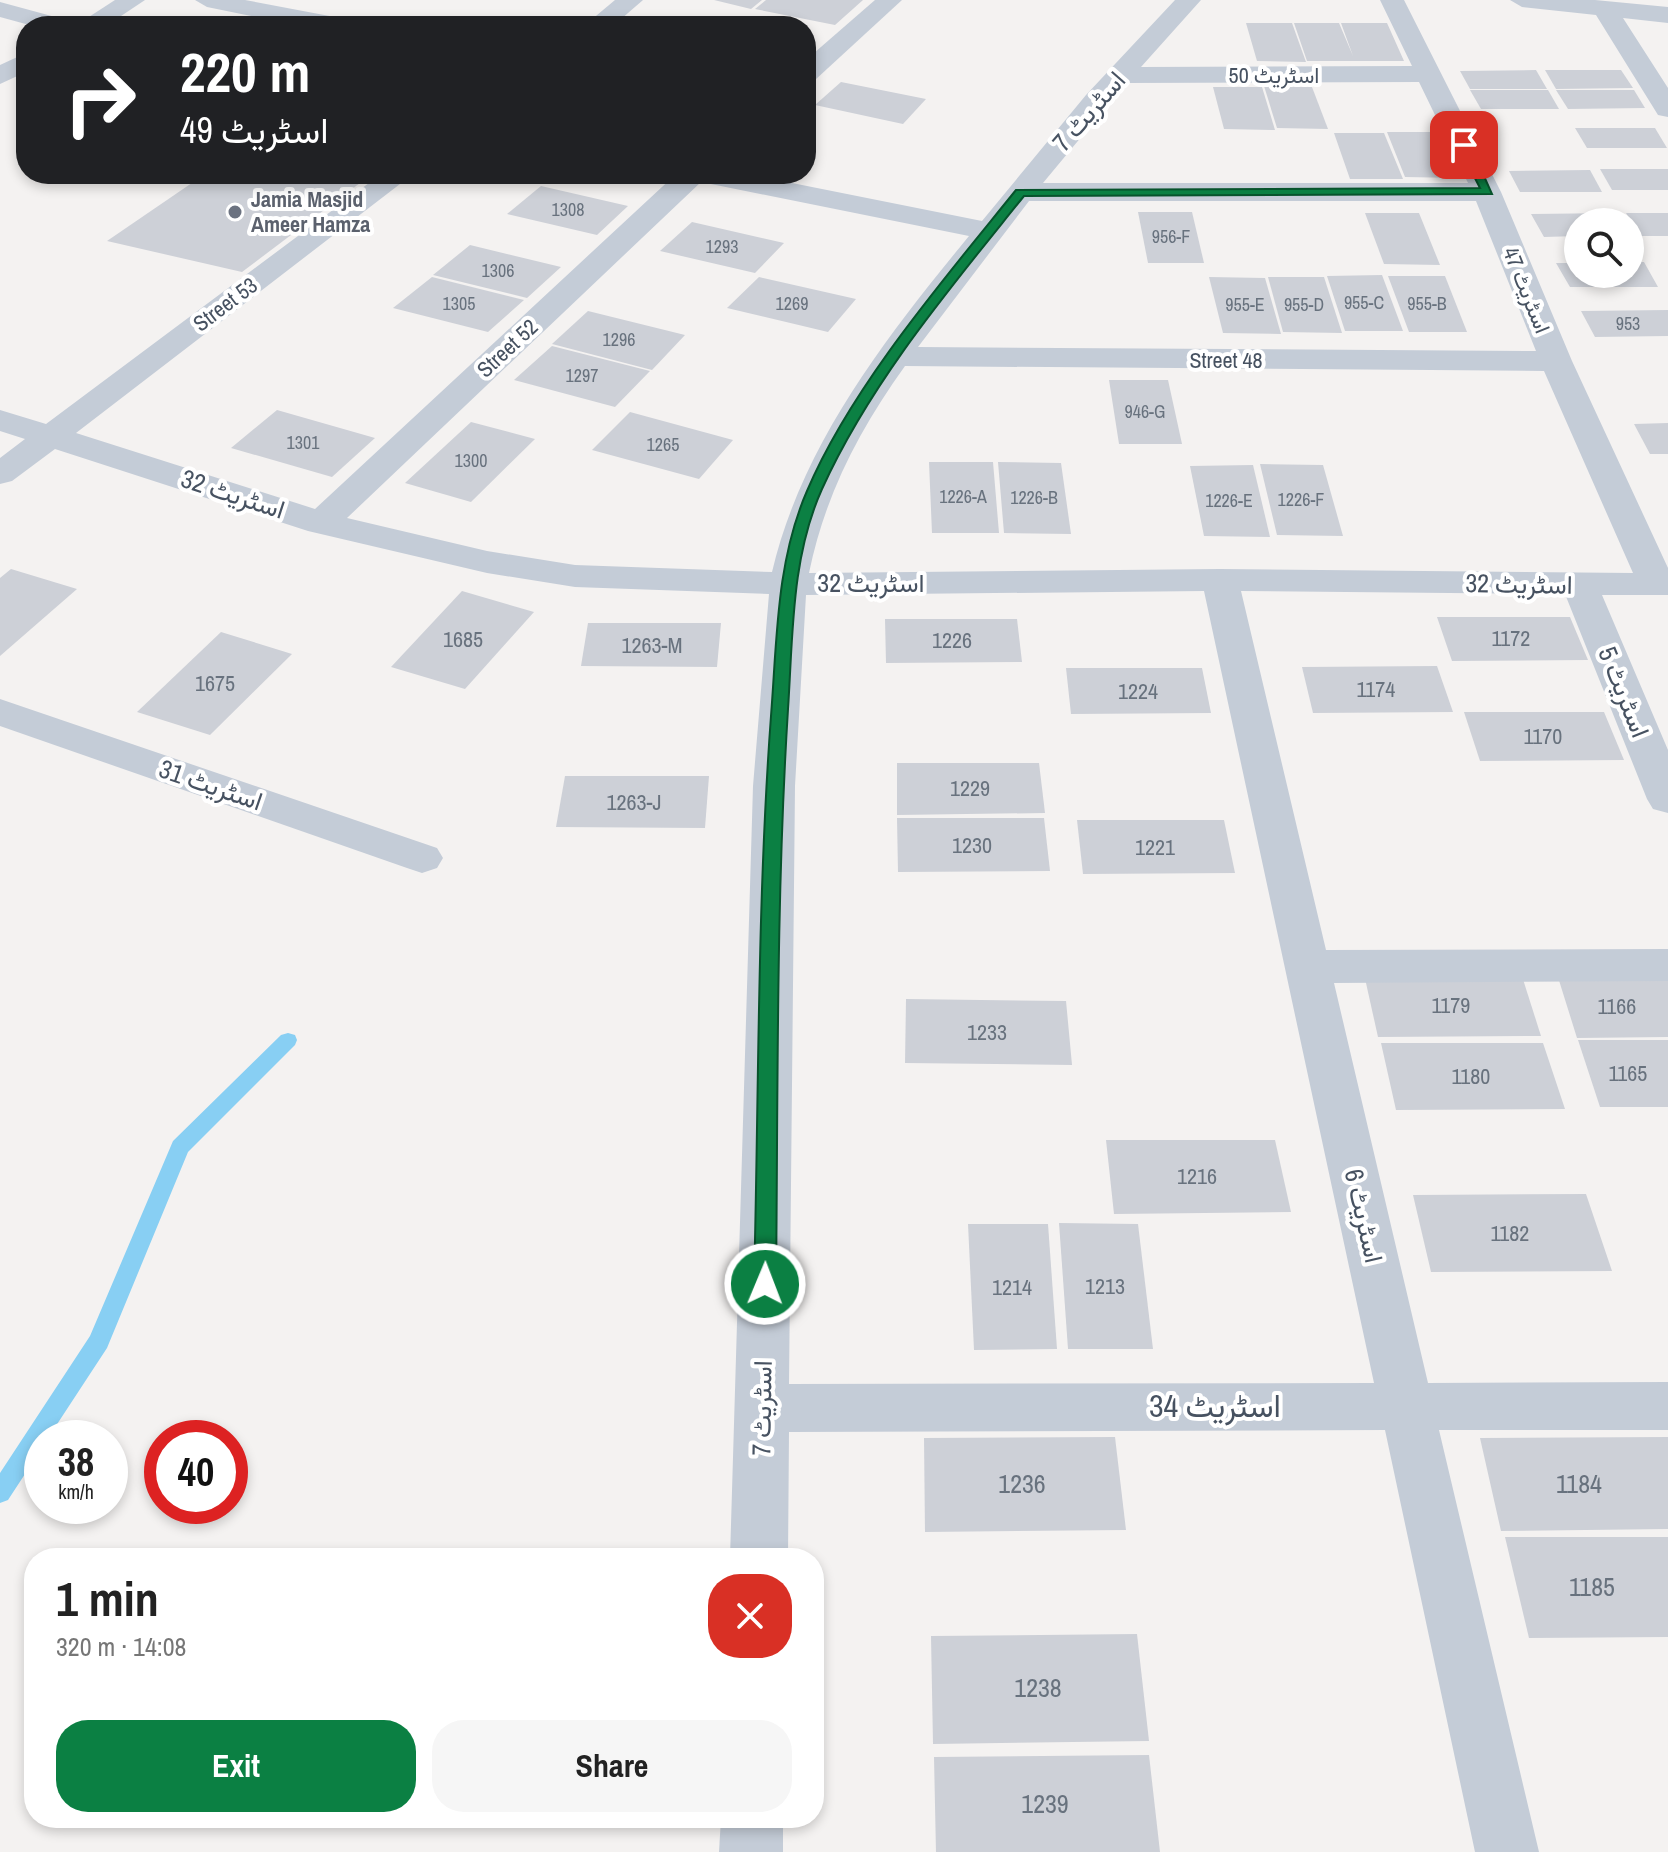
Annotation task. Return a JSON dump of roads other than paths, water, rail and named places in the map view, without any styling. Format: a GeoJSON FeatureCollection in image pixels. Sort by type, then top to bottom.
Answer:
{"type":"FeatureCollection","features":[{"type":"Feature","properties":{"kind":"street"},"geometry":{"type":"LineString","coordinates":[[105,16],[133,0]]}},
{"type":"Feature","properties":{"kind":"street"},"geometry":{"type":"LineString","coordinates":[[207,0],[289,16]]}},
{"type":"Feature","properties":{"kind":"street"},"geometry":{"type":"LineString","coordinates":[[610,16],[631,0]]}},
{"type":"Feature","properties":{"kind":"street"},"geometry":{"type":"LineString","coordinates":[[816,65],[890,0]]}},
{"type":"Feature","properties":{"kind":"street","name":"اسٹریٹ 7"},"geometry":{"type":"LineString","coordinates":[[759,1548],[774,786],[788,584],[799,535],[814,491],[855,412],[988,231],[1119,75],[1189,0]]}},
{"type":"Feature","properties":{"kind":"street","name":"اسٹریٹ 47"},"geometry":{"type":"LineString","coordinates":[[1392,0],[1487,192],[1556,361],[1662,584]]}},
{"type":"Feature","properties":{"kind":"street"},"geometry":{"type":"LineString","coordinates":[[1522,0],[1668,15]]}},
{"type":"Feature","properties":{"kind":"street"},"geometry":{"type":"LineString","coordinates":[[0,9],[25,16]]}},
{"type":"Feature","properties":{"kind":"street"},"geometry":{"type":"LineString","coordinates":[[1605,9],[1668,109]]}},
{"type":"Feature","properties":{"kind":"street","name":"اسٹریٹ 50"},"geometry":{"type":"LineString","coordinates":[[1119,75],[1429,74]]}},
{"type":"Feature","properties":{"kind":"street","name":"Street 53"},"geometry":{"type":"LineString","coordinates":[[0,474],[386,184]]}},
{"type":"Feature","properties":{"kind":"street","name":"Street 52"},"geometry":{"type":"LineString","coordinates":[[321,523],[682,184]]}},
{"type":"Feature","properties":{"kind":"street"},"geometry":{"type":"LineString","coordinates":[[754,184],[988,231]]}},
{"type":"Feature","properties":{"kind":"street"},"geometry":{"type":"LineString","coordinates":[[1021,192],[1487,192]]}},
{"type":"Feature","properties":{"kind":"street","name":"Street 48"},"geometry":{"type":"LineString","coordinates":[[896,356],[1556,361]]}},
{"type":"Feature","properties":{"kind":"street","name":"اسٹریٹ 32"},"geometry":{"type":"LineString","coordinates":[[0,420],[321,523],[487,562],[561,574],[699,583],[788,584],[1220,580],[1662,584]]}},
{"type":"Feature","properties":{"kind":"street","name":"اسٹریٹ 6"},"geometry":{"type":"LineString","coordinates":[[1220,580],[1507,1852]]}},
{"type":"Feature","properties":{"kind":"street","name":"اسٹریٹ 5"},"geometry":{"type":"LineString","coordinates":[[1580,585],[1668,799]]}},
{"type":"Feature","properties":{"kind":"street","name":"اسٹریٹ 31"},"geometry":{"type":"LineString","coordinates":[[0,712],[422,858]]}},
{"type":"Feature","properties":{"kind":"street"},"geometry":{"type":"LineString","coordinates":[[1307,967],[1668,965]]}},
{"type":"Feature","properties":{"kind":"street","name":"اسٹریٹ 34"},"geometry":{"type":"LineString","coordinates":[[763,1408],[1668,1406]]}},
{"type":"Feature","properties":{"kind":"street"},"geometry":{"type":"LineString","coordinates":[[751,1852],[752,1828]]}},
{"type":"Feature","properties":{"kind":"waterway"},"geometry":{"type":"LineString","coordinates":[[0,1493],[99,1341],[180,1147],[288,1040]]}},
{"type":"Feature","properties":{"kind":"place","name":"Jamia Masjid Ameer Hamza"},"geometry":{"type":"Point","coordinates":[235,212]}}]}
